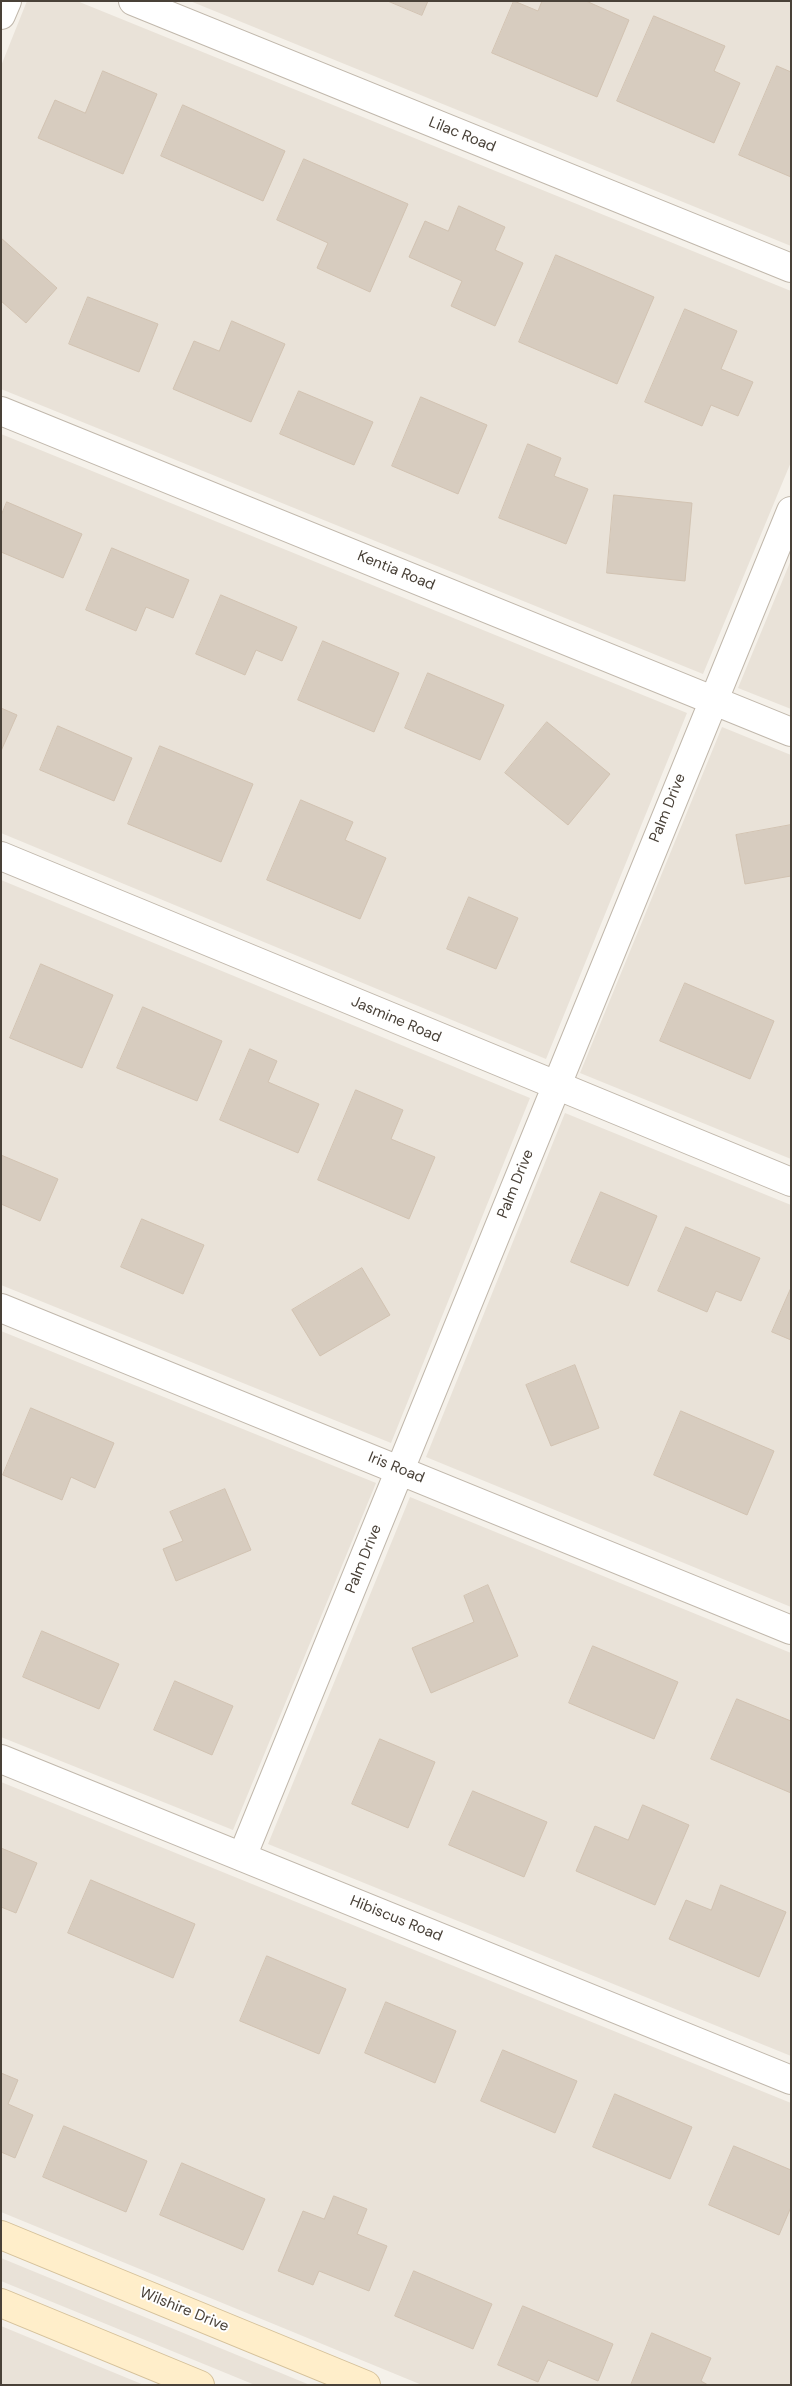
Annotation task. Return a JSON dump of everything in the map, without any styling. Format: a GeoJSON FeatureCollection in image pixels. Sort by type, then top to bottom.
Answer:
{"type":"FeatureCollection","features":[{"type":"Feature","properties":{"kind":"street"},"geometry":{"type":"LineString","coordinates":[[1,15],[7,1]]}},
{"type":"Feature","properties":{"kind":"street","name":"Lilac Road"},"geometry":{"type":"LineString","coordinates":[[133,1],[791,268]]}},
{"type":"Feature","properties":{"kind":"street","name":"Kentia Road"},"geometry":{"type":"LineString","coordinates":[[1,411],[791,732]]}},
{"type":"Feature","properties":{"kind":"street","name":"Palm Drive"},"geometry":{"type":"LineString","coordinates":[[242,1857],[791,511]]}},
{"type":"Feature","properties":{"kind":"street","name":"Jasmine Road"},"geometry":{"type":"LineString","coordinates":[[1,856],[791,1182]]}},
{"type":"Feature","properties":{"kind":"street","name":"Iris Road"},"geometry":{"type":"LineString","coordinates":[[1,1308],[791,1630]]}},
{"type":"Feature","properties":{"kind":"street","name":"Hibiscus Road"},"geometry":{"type":"LineString","coordinates":[[1,1759],[791,2080]]}},
{"type":"Feature","properties":{"kind":"street","name":"Wilshire Drive"},"geometry":{"type":"LineString","coordinates":[[1,2235],[366,2385]]}},
{"type":"Feature","properties":{"kind":"street"},"geometry":{"type":"LineString","coordinates":[[1,2303],[200,2385]]}},
{"type":"Feature","properties":{"kind":"shaded area"},"geometry":{"type":"Polygon","coordinates":[[[27,1],[77,1],[791,291],[791,462],[703,674],[1,389],[1,66],[27,1]]]}},
{"type":"Feature","properties":{"kind":"shaded area"},"geometry":{"type":"Polygon","coordinates":[[[190,1],[791,1],[791,246],[190,1]]]}},
{"type":"Feature","properties":{"kind":"shaded area"},"geometry":{"type":"Polygon","coordinates":[[[1,434],[687,713],[546,1059],[1,833],[1,434]]]}},
{"type":"Feature","properties":{"kind":"shaded area"},"geometry":{"type":"Polygon","coordinates":[[[791,560],[791,709],[738,688],[791,560]]]}},
{"type":"Feature","properties":{"kind":"shaded area"},"geometry":{"type":"Polygon","coordinates":[[[722,727],[791,755],[791,1159],[580,1073],[722,727]]]}},
{"type":"Feature","properties":{"kind":"shaded area"},"geometry":{"type":"Polygon","coordinates":[[[1,880],[530,1098],[391,1443],[1,1285],[1,880]]]}},
{"type":"Feature","properties":{"kind":"shaded area"},"geometry":{"type":"Polygon","coordinates":[[[565,1113],[791,1205],[791,1607],[426,1457],[565,1113]]]}},
{"type":"Feature","properties":{"kind":"shaded area"},"geometry":{"type":"Polygon","coordinates":[[[1,1331],[376,1483],[233,1830],[1,1737],[1,1331]]]}},
{"type":"Feature","properties":{"kind":"shaded area"},"geometry":{"type":"Polygon","coordinates":[[[410,1497],[791,1653],[791,2056],[268,1844],[410,1497]]]}},
{"type":"Feature","properties":{"kind":"shaded area"},"geometry":{"type":"Polygon","coordinates":[[[1,1782],[791,2103],[791,2385],[422,2385],[1,2212],[1,1782]]]}},
{"type":"Feature","properties":{"kind":"shaded area"},"geometry":{"type":"Polygon","coordinates":[[[1,2258],[310,2385],[255,2385],[1,2281],[1,2258]]]}},
{"type":"Feature","properties":{"kind":"shaded area"},"geometry":{"type":"Polygon","coordinates":[[[1,2326],[144,2385],[1,2385],[1,2326]]]}},
{"type":"Feature","properties":{"kind":"building"},"geometry":{"type":"Polygon","coordinates":[[[388,1],[428,1],[422,15],[388,1]]]}},
{"type":"Feature","properties":{"kind":"building"},"geometry":{"type":"Polygon","coordinates":[[[514,1],[538,11],[542,1],[586,1],[629,20],[597,97],[492,53],[514,1]]]}},
{"type":"Feature","properties":{"kind":"building"},"geometry":{"type":"Polygon","coordinates":[[[654,16],[725,46],[714,71],[740,83],[714,143],[617,101],[654,16]]]}},
{"type":"Feature","properties":{"kind":"building"},"geometry":{"type":"Polygon","coordinates":[[[777,66],[791,72],[791,177],[739,155],[777,66]]]}},
{"type":"Feature","properties":{"kind":"building"},"geometry":{"type":"Polygon","coordinates":[[[103,71],[157,94],[123,174],[38,138],[55,100],[85,113],[103,71]]]}},
{"type":"Feature","properties":{"kind":"building"},"geometry":{"type":"Polygon","coordinates":[[[183,105],[285,151],[263,201],[161,156],[183,105]]]}},
{"type":"Feature","properties":{"kind":"building"},"geometry":{"type":"Polygon","coordinates":[[[304,159],[408,204],[370,292],[317,268],[328,243],[277,220],[304,159]]]}},
{"type":"Feature","properties":{"kind":"building"},"geometry":{"type":"Polygon","coordinates":[[[459,206],[505,227],[495,250],[523,263],[495,326],[451,306],[462,281],[409,257],[425,221],[448,231],[459,206]]]}},
{"type":"Feature","properties":{"kind":"building"},"geometry":{"type":"Polygon","coordinates":[[[1,238],[57,288],[26,323],[1,301],[1,238]]]}},
{"type":"Feature","properties":{"kind":"building"},"geometry":{"type":"Polygon","coordinates":[[[556,255],[654,297],[617,384],[519,342],[556,255]]]}},
{"type":"Feature","properties":{"kind":"building"},"geometry":{"type":"Polygon","coordinates":[[[88,297],[158,324],[139,372],[69,344],[88,297]]]}},
{"type":"Feature","properties":{"kind":"building"},"geometry":{"type":"Polygon","coordinates":[[[685,309],[737,331],[721,369],[753,382],[738,416],[711,405],[702,426],[645,402],[685,309]]]}},
{"type":"Feature","properties":{"kind":"building"},"geometry":{"type":"Polygon","coordinates":[[[232,321],[285,344],[251,422],[173,389],[194,341],[219,351],[232,321]]]}},
{"type":"Feature","properties":{"kind":"building"},"geometry":{"type":"Polygon","coordinates":[[[299,391],[373,422],[354,465],[280,434],[299,391]]]}},
{"type":"Feature","properties":{"kind":"building"},"geometry":{"type":"Polygon","coordinates":[[[421,397],[487,425],[458,494],[392,466],[421,397]]]}},
{"type":"Feature","properties":{"kind":"building"},"geometry":{"type":"Polygon","coordinates":[[[528,444],[561,458],[554,476],[588,489],[566,544],[499,518],[528,444]]]}},
{"type":"Feature","properties":{"kind":"building"},"geometry":{"type":"Polygon","coordinates":[[[614,495],[692,503],[685,581],[607,573],[614,495]]]}},
{"type":"Feature","properties":{"kind":"building"},"geometry":{"type":"Polygon","coordinates":[[[7,502],[82,534],[63,578],[1,552],[1,516],[7,502]]]}},
{"type":"Feature","properties":{"kind":"building"},"geometry":{"type":"Polygon","coordinates":[[[112,548],[189,580],[173,618],[146,607],[136,631],[86,610],[112,548]]]}},
{"type":"Feature","properties":{"kind":"building"},"geometry":{"type":"Polygon","coordinates":[[[221,595],[297,627],[282,661],[256,650],[245,675],[196,654],[221,595]]]}},
{"type":"Feature","properties":{"kind":"building"},"geometry":{"type":"Polygon","coordinates":[[[323,641],[399,673],[374,732],[298,700],[323,641]]]}},
{"type":"Feature","properties":{"kind":"building"},"geometry":{"type":"Polygon","coordinates":[[[428,673],[504,705],[480,760],[405,728],[428,673]]]}},
{"type":"Feature","properties":{"kind":"building"},"geometry":{"type":"Polygon","coordinates":[[[1,708],[17,715],[1,751],[1,708]]]}},
{"type":"Feature","properties":{"kind":"building"},"geometry":{"type":"Polygon","coordinates":[[[547,722],[610,774],[568,825],[505,773],[547,722]]]}},
{"type":"Feature","properties":{"kind":"building"},"geometry":{"type":"Polygon","coordinates":[[[58,726],[132,758],[114,801],[40,770],[58,726]]]}},
{"type":"Feature","properties":{"kind":"building"},"geometry":{"type":"Polygon","coordinates":[[[160,746],[253,784],[221,862],[128,824],[160,746]]]}},
{"type":"Feature","properties":{"kind":"building"},"geometry":{"type":"Polygon","coordinates":[[[301,800],[353,822],[345,840],[386,858],[360,919],[267,880],[301,800]]]}},
{"type":"Feature","properties":{"kind":"building"},"geometry":{"type":"Polygon","coordinates":[[[791,825],[791,876],[745,884],[736,835],[791,825]]]}},
{"type":"Feature","properties":{"kind":"building"},"geometry":{"type":"Polygon","coordinates":[[[469,897],[518,918],[496,969],[447,949],[469,897]]]}},
{"type":"Feature","properties":{"kind":"building"},"geometry":{"type":"Polygon","coordinates":[[[41,964],[113,995],[82,1068],[10,1038],[41,964]]]}},
{"type":"Feature","properties":{"kind":"building"},"geometry":{"type":"Polygon","coordinates":[[[685,983],[774,1021],[750,1079],[660,1041],[685,983]]]}},
{"type":"Feature","properties":{"kind":"building"},"geometry":{"type":"Polygon","coordinates":[[[143,1007],[222,1041],[197,1101],[117,1068],[143,1007]]]}},
{"type":"Feature","properties":{"kind":"building"},"geometry":{"type":"Polygon","coordinates":[[[250,1049],[277,1061],[268,1082],[319,1104],[298,1153],[220,1120],[250,1049]]]}},
{"type":"Feature","properties":{"kind":"building"},"geometry":{"type":"Polygon","coordinates":[[[356,1090],[403,1110],[391,1139],[435,1157],[409,1219],[318,1180],[356,1090]]]}},
{"type":"Feature","properties":{"kind":"building"},"geometry":{"type":"Polygon","coordinates":[[[1,1155],[58,1179],[40,1221],[1,1204],[1,1155]]]}},
{"type":"Feature","properties":{"kind":"building"},"geometry":{"type":"Polygon","coordinates":[[[601,1192],[657,1216],[628,1286],[571,1262],[601,1192]]]}},
{"type":"Feature","properties":{"kind":"building"},"geometry":{"type":"Polygon","coordinates":[[[142,1219],[204,1245],[183,1294],[121,1267],[142,1219]]]}},
{"type":"Feature","properties":{"kind":"building"},"geometry":{"type":"Polygon","coordinates":[[[686,1227],[760,1258],[741,1301],[716,1291],[707,1312],[658,1291],[686,1227]]]}},
{"type":"Feature","properties":{"kind":"building"},"geometry":{"type":"Polygon","coordinates":[[[362,1268],[390,1315],[320,1356],[292,1310],[362,1268]]]}},
{"type":"Feature","properties":{"kind":"building"},"geometry":{"type":"Polygon","coordinates":[[[791,1288],[791,1340],[772,1332],[791,1288]]]}},
{"type":"Feature","properties":{"kind":"building"},"geometry":{"type":"Polygon","coordinates":[[[575,1365],[599,1428],[551,1446],[526,1385],[575,1365]]]}},
{"type":"Feature","properties":{"kind":"building"},"geometry":{"type":"Polygon","coordinates":[[[31,1408],[114,1443],[95,1488],[71,1477],[62,1500],[3,1475],[31,1408]]]}},
{"type":"Feature","properties":{"kind":"building"},"geometry":{"type":"Polygon","coordinates":[[[681,1411],[774,1451],[747,1515],[654,1475],[681,1411]]]}},
{"type":"Feature","properties":{"kind":"building"},"geometry":{"type":"Polygon","coordinates":[[[225,1489],[251,1550],[176,1581],[163,1549],[183,1541],[170,1512],[225,1489]]]}},
{"type":"Feature","properties":{"kind":"building"},"geometry":{"type":"Polygon","coordinates":[[[488,1585],[518,1656],[431,1693],[412,1648],[474,1622],[464,1596],[488,1585]]]}},
{"type":"Feature","properties":{"kind":"building"},"geometry":{"type":"Polygon","coordinates":[[[42,1631],[119,1664],[99,1709],[23,1677],[42,1631]]]}},
{"type":"Feature","properties":{"kind":"building"},"geometry":{"type":"Polygon","coordinates":[[[593,1646],[678,1682],[654,1739],[569,1703],[593,1646]]]}},
{"type":"Feature","properties":{"kind":"building"},"geometry":{"type":"Polygon","coordinates":[[[175,1681],[233,1706],[212,1755],[154,1730],[175,1681]]]}},
{"type":"Feature","properties":{"kind":"building"},"geometry":{"type":"Polygon","coordinates":[[[737,1699],[791,1721],[791,1793],[711,1759],[737,1699]]]}},
{"type":"Feature","properties":{"kind":"building"},"geometry":{"type":"Polygon","coordinates":[[[380,1739],[435,1762],[408,1828],[352,1804],[380,1739]]]}},
{"type":"Feature","properties":{"kind":"building"},"geometry":{"type":"Polygon","coordinates":[[[473,1791],[547,1822],[524,1877],[449,1845],[473,1791]]]}},
{"type":"Feature","properties":{"kind":"building"},"geometry":{"type":"Polygon","coordinates":[[[643,1805],[689,1825],[655,1905],[576,1871],[595,1826],[628,1840],[643,1805]]]}},
{"type":"Feature","properties":{"kind":"building"},"geometry":{"type":"Polygon","coordinates":[[[1,1848],[37,1863],[16,1913],[1,1907],[1,1848]]]}},
{"type":"Feature","properties":{"kind":"building"},"geometry":{"type":"Polygon","coordinates":[[[91,1880],[195,1924],[173,1978],[68,1933],[91,1880]]]}},
{"type":"Feature","properties":{"kind":"building"},"geometry":{"type":"Polygon","coordinates":[[[721,1885],[786,1912],[759,1977],[669,1939],[686,1900],[711,1910],[721,1885]]]}},
{"type":"Feature","properties":{"kind":"building"},"geometry":{"type":"Polygon","coordinates":[[[267,1956],[346,1989],[319,2054],[240,2021],[267,1956]]]}},
{"type":"Feature","properties":{"kind":"building"},"geometry":{"type":"Polygon","coordinates":[[[386,2002],[456,2031],[435,2083],[365,2053],[386,2002]]]}},
{"type":"Feature","properties":{"kind":"building"},"geometry":{"type":"Polygon","coordinates":[[[503,2050],[577,2081],[555,2133],[481,2101],[503,2050]]]}},
{"type":"Feature","properties":{"kind":"building"},"geometry":{"type":"Polygon","coordinates":[[[1,2073],[18,2080],[8,2104],[33,2115],[15,2158],[1,2152],[1,2073]]]}},
{"type":"Feature","properties":{"kind":"building"},"geometry":{"type":"Polygon","coordinates":[[[615,2094],[692,2127],[670,2179],[593,2147],[615,2094]]]}},
{"type":"Feature","properties":{"kind":"building"},"geometry":{"type":"Polygon","coordinates":[[[64,2126],[147,2161],[126,2212],[43,2177],[64,2126]]]}},
{"type":"Feature","properties":{"kind":"building"},"geometry":{"type":"Polygon","coordinates":[[[734,2146],[791,2170],[791,2207],[779,2235],[709,2205],[734,2146]]]}},
{"type":"Feature","properties":{"kind":"building"},"geometry":{"type":"Polygon","coordinates":[[[182,2163],[265,2199],[243,2250],[160,2215],[182,2163]]]}},
{"type":"Feature","properties":{"kind":"building"},"geometry":{"type":"Polygon","coordinates":[[[334,2196],[367,2209],[357,2234],[387,2246],[369,2291],[319,2271],[313,2285],[278,2271],[303,2211],[324,2219],[334,2196]]]}},
{"type":"Feature","properties":{"kind":"building"},"geometry":{"type":"Polygon","coordinates":[[[414,2271],[492,2304],[473,2349],[395,2316],[414,2271]]]}},
{"type":"Feature","properties":{"kind":"building"},"geometry":{"type":"Polygon","coordinates":[[[523,2306],[613,2344],[598,2381],[548,2360],[538,2382],[498,2365],[523,2306]]]}},
{"type":"Feature","properties":{"kind":"building"},"geometry":{"type":"Polygon","coordinates":[[[652,2333],[711,2358],[701,2381],[708,2385],[631,2385],[652,2333]]]}}]}
